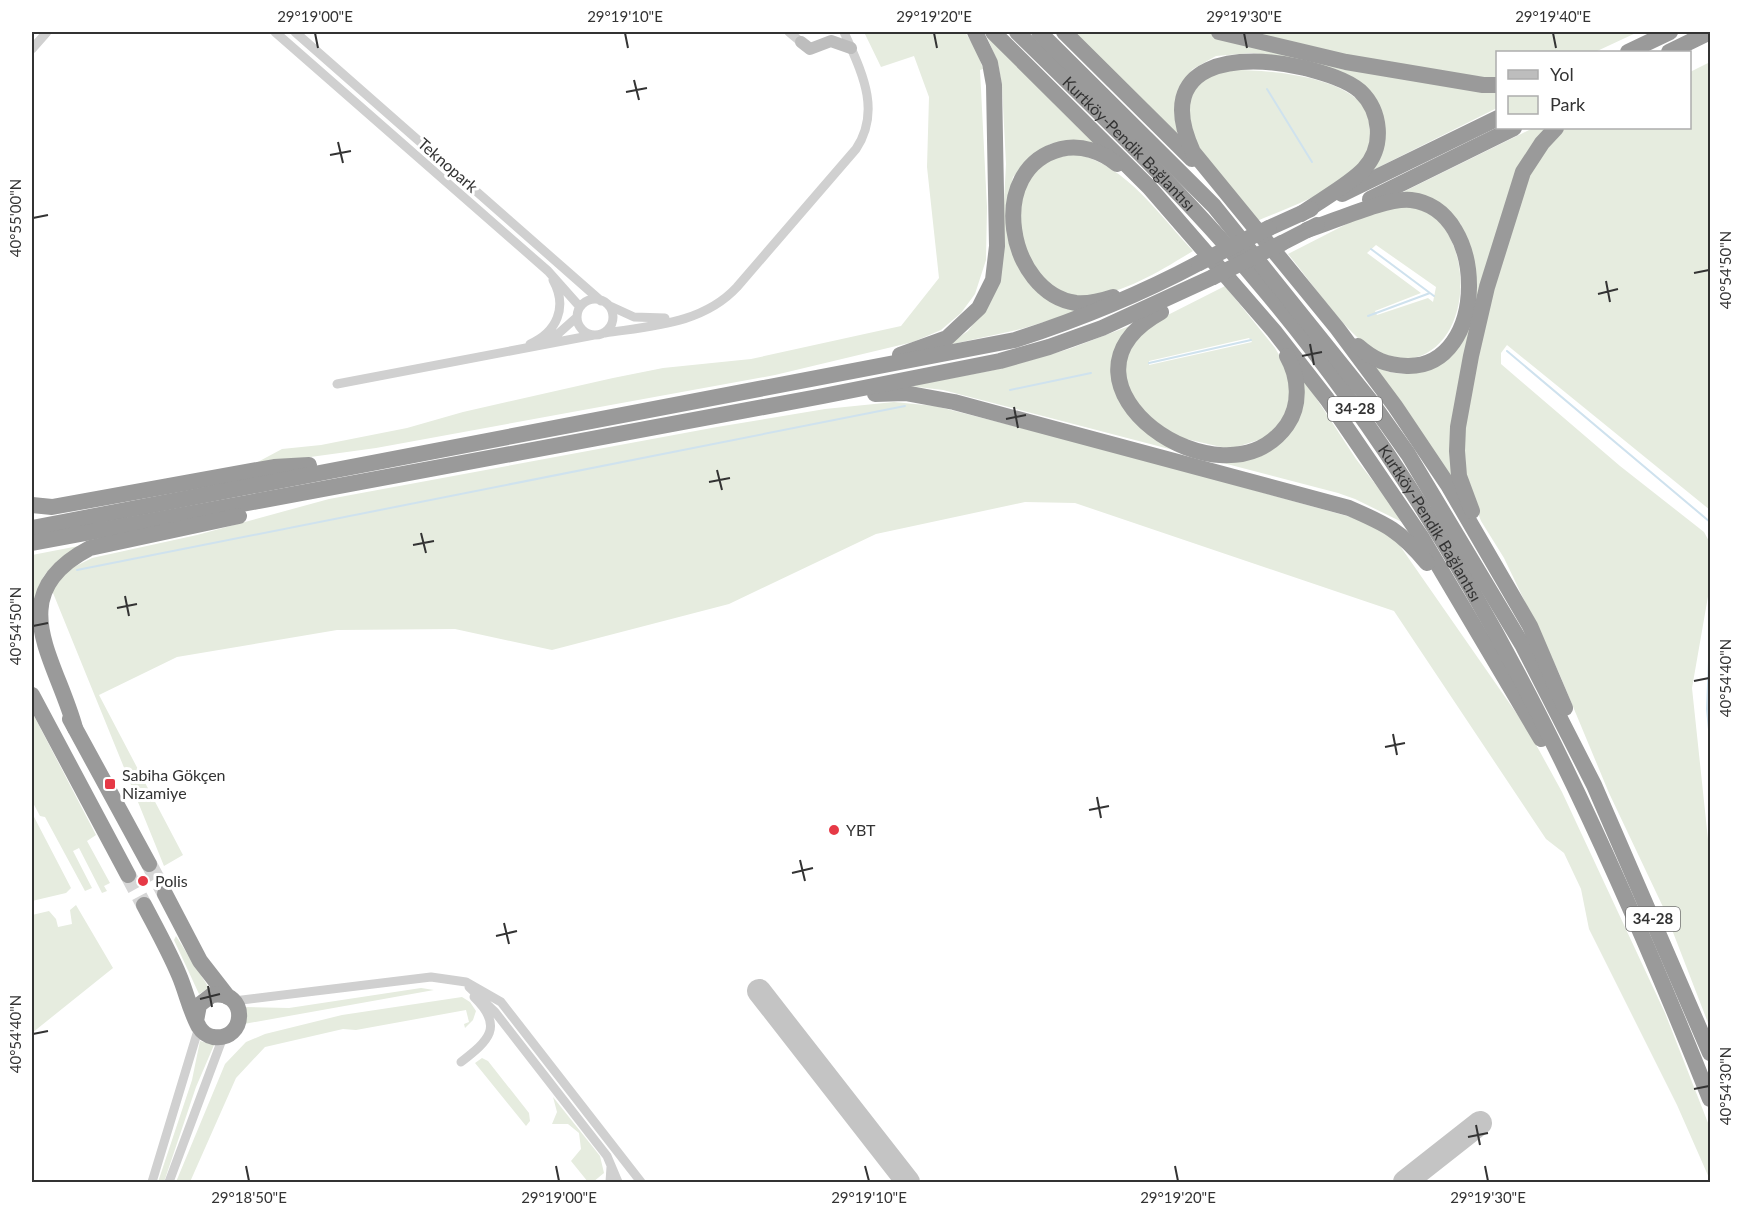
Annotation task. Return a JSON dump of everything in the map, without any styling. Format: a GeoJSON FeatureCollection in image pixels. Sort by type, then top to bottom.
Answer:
{"type":"FeatureCollection","features":[{"type":"Feature","properties":{"kind":"highway"},"geometry":{"type":"LineString","coordinates":[[821,388],[947,338],[979,308],[993,280],[997,246],[994,85],[990,63],[975,32]]}},
{"type":"Feature","properties":{"kind":"highway"},"geometry":{"type":"LineString","coordinates":[[993,32],[1149,187],[1274,331],[1327,399],[1403,510],[1464,610],[1534,727],[1602,851]]}},
{"type":"Feature","properties":{"kind":"highway","name":"Kurtköy-Pendik Bağlantısı"},"geometry":{"type":"LineString","coordinates":[[1017,32],[1159,172],[1263,289],[1356,410],[1397,468],[1471,585],[1538,710],[1710,1099]]}},
{"type":"Feature","properties":{"kind":"highway","name":"Kurtköy-Pendik Bağlantısı"},"geometry":{"type":"LineString","coordinates":[[1039,32],[1214,206],[1369,399],[1478,567],[1523,646],[1594,785],[1710,1053]]}},
{"type":"Feature","properties":{"kind":"highway"},"geometry":{"type":"LineString","coordinates":[[1064,32],[1217,185]]}},
{"type":"Feature","properties":{"kind":"highway"},"geometry":{"type":"LineString","coordinates":[[1219,32],[1346,62],[1483,85],[1496,85]]}},
{"type":"Feature","properties":{"kind":"highway"},"geometry":{"type":"LineString","coordinates":[[1671,51],[1710,32]]}},
{"type":"Feature","properties":{"kind":"highway"},"geometry":{"type":"LineString","coordinates":[[1623,51],[1663,35]]}},
{"type":"Feature","properties":{"kind":"highway"},"geometry":{"type":"LineString","coordinates":[[1630,51],[1663,35]]}},
{"type":"Feature","properties":{"kind":"highway"},"geometry":{"type":"LineString","coordinates":[[1301,214],[1364,169],[1378,138],[1374,109],[1367,99],[1345,82],[1292,65],[1251,61],[1220,63],[1198,73],[1186,89],[1181,110],[1184,133],[1193,152],[1217,185],[1337,328],[1395,406],[1489,553],[1530,626],[1583,747],[1594,785]]}},
{"type":"Feature","properties":{"kind":"highway"},"geometry":{"type":"LineString","coordinates":[[32,543],[391,477],[821,388],[1015,340],[1083,318],[1148,290],[1199,262],[1496,118]]}},
{"type":"Feature","properties":{"kind":"highway"},"geometry":{"type":"LineString","coordinates":[[32,528],[378,460],[1000,361],[1049,347],[1112,324],[1213,277],[1512,129]]}},
{"type":"Feature","properties":{"kind":"highway"},"geometry":{"type":"LineString","coordinates":[[1489,553],[1459,476],[1458,427],[1487,287],[1503,233],[1523,172],[1542,143],[1555,129]]}},
{"type":"Feature","properties":{"kind":"highway"},"geometry":{"type":"LineString","coordinates":[[1148,290],[1097,302],[1077,303],[1054,296],[1033,277],[1025,264],[1016,241],[1013,216],[1016,191],[1021,177],[1032,163],[1047,153],[1066,148],[1083,148],[1108,156],[1149,187]]}},
{"type":"Feature","properties":{"kind":"highway"},"geometry":{"type":"LineString","coordinates":[[1307,230],[1380,203],[1411,200],[1423,202],[1446,217],[1465,253],[1469,282],[1465,315],[1460,332],[1441,355],[1416,366],[1383,363],[1374,359],[1337,328]]}},
{"type":"Feature","properties":{"kind":"highway"},"geometry":{"type":"LineString","coordinates":[[1213,277],[1178,302],[1146,320],[1134,331],[1125,346],[1118,372],[1120,386],[1125,400],[1144,423],[1175,443],[1195,450],[1235,454],[1265,446],[1280,434],[1289,421],[1295,407],[1297,393],[1290,362],[1274,331]]}},
{"type":"Feature","properties":{"kind":"highway"},"geometry":{"type":"LineString","coordinates":[[821,388],[905,393],[954,402],[1349,508],[1386,523],[1408,540],[1464,610]]}},
{"type":"Feature","properties":{"kind":"highway"},"geometry":{"type":"LineString","coordinates":[[32,505],[52,507],[274,467],[378,460]]}},
{"type":"Feature","properties":{"kind":"highway"},"geometry":{"type":"LineString","coordinates":[[75,728],[68,704],[42,646],[38,625],[41,594],[52,575],[61,566],[90,548],[247,514],[391,477]]}},
{"type":"Feature","properties":{"kind":"highway"},"geometry":{"type":"LineString","coordinates":[[32,647],[149,864]]}},
{"type":"Feature","properties":{"kind":"highway"},"geometry":{"type":"LineString","coordinates":[[32,695],[128,874]]}},
{"type":"Feature","properties":{"kind":"highway"},"geometry":{"type":"LineString","coordinates":[[144,905],[179,974],[198,1024],[209,1036],[223,1037],[233,1031],[238,1023],[239,1012],[200,961],[165,894]]}},
{"type":"Feature","properties":{"kind":"highway"},"geometry":{"type":"LineString","coordinates":[[198,1024],[197,1009],[204,999],[216,994],[231,999]]}},
{"type":"Feature","properties":{"kind":"street"},"geometry":{"type":"LineString","coordinates":[[32,49],[47,32]]}},
{"type":"Feature","properties":{"kind":"street","name":"Teknopark"},"geometry":{"type":"LineString","coordinates":[[275,32],[548,271],[580,307]]}},
{"type":"Feature","properties":{"kind":"street","name":"Teknopark"},"geometry":{"type":"LineString","coordinates":[[294,32],[601,300]]}},
{"type":"Feature","properties":{"kind":"street"},"geometry":{"type":"LineString","coordinates":[[789,32],[810,49],[831,41],[851,48]]}},
{"type":"Feature","properties":{"kind":"street"},"geometry":{"type":"LineString","coordinates":[[801,42],[812,43],[822,39],[828,32]]}},
{"type":"Feature","properties":{"kind":"street"},"geometry":{"type":"LineString","coordinates":[[694,316],[644,318],[626,315],[601,300],[592,299],[580,307],[577,317],[584,331],[594,335],[694,316],[715,308],[725,300],[862,139],[870,112],[844,32]]}},
{"type":"Feature","properties":{"kind":"street","name":"Teknopark"},"geometry":{"type":"LineString","coordinates":[[523,348],[543,337],[554,327],[560,314],[558,289],[548,271]]}},
{"type":"Feature","properties":{"kind":"street"},"geometry":{"type":"LineString","coordinates":[[604,333],[612,324],[610,306]]}},
{"type":"Feature","properties":{"kind":"street","name":"Teknopark"},"geometry":{"type":"LineString","coordinates":[[523,348],[547,339],[577,317]]}},
{"type":"Feature","properties":{"kind":"street","name":"Teknopark"},"geometry":{"type":"LineString","coordinates":[[337,384],[594,335]]}},
{"type":"Feature","properties":{"kind":"street"},"geometry":{"type":"LineString","coordinates":[[439,976],[462,986],[471,993],[489,1020],[488,1041],[461,1062]]}},
{"type":"Feature","properties":{"kind":"street"},"geometry":{"type":"LineString","coordinates":[[439,976],[463,983],[487,1002],[610,1162],[618,1182]]}},
{"type":"Feature","properties":{"kind":"street"},"geometry":{"type":"LineString","coordinates":[[231,999],[286,996],[339,986],[439,976],[456,978],[477,986],[501,1002],[641,1182]]}},
{"type":"Feature","properties":{"kind":"street"},"geometry":{"type":"LineString","coordinates":[[152,1182],[198,1024]]}},
{"type":"Feature","properties":{"kind":"street"},"geometry":{"type":"LineString","coordinates":[[169,1182],[223,1037]]}},
{"type":"Feature","properties":{"kind":"street"},"geometry":{"type":"LineString","coordinates":[[145,1182],[166,1134]]}},
{"type":"Feature","properties":{"kind":"street"},"geometry":{"type":"LineString","coordinates":[[610,1162],[610,1182]]}},
{"type":"Feature","properties":{"kind":"green space"},"geometry":{"type":"Polygon","coordinates":[[[864,32],[965,32],[977,51],[983,69],[980,70],[987,207],[986,260],[975,294],[961,313],[941,330],[913,342],[775,375],[376,448],[252,465],[282,449],[321,445],[407,428],[463,412],[613,378],[663,368],[751,359],[901,326],[939,278],[927,167],[929,97],[914,56],[881,67],[864,32]]]}},
{"type":"Feature","properties":{"kind":"green space"},"geometry":{"type":"Polygon","coordinates":[[[985,32],[1100,146],[1071,140],[1050,144],[1034,154],[1013,177],[1008,201],[1027,279],[1039,294],[1083,310],[1021,329],[948,345],[968,331],[990,301],[1004,202],[1006,164],[1002,86],[998,63],[985,32]]]}},
{"type":"Feature","properties":{"kind":"green space"},"geometry":{"type":"Polygon","coordinates":[[[1071,32],[1203,32],[1293,54],[1496,89],[1496,108],[1369,172],[1380,106],[1291,58],[1252,53],[1216,56],[1193,69],[1181,84],[1175,114],[1178,137],[1071,32]]]}},
{"type":"Feature","properties":{"kind":"green space"},"geometry":{"type":"Polygon","coordinates":[[[1242,32],[1638,32],[1597,51],[1496,51],[1496,79],[1398,66],[1242,32]]]}},
{"type":"Feature","properties":{"kind":"green space"},"geometry":{"type":"Polygon","coordinates":[[[1710,62],[1710,510],[1507,345],[1501,353],[1501,364],[1620,466],[1704,532],[1710,543],[1710,585],[1692,688],[1710,858],[1710,1028],[1664,909],[1609,793],[1559,673],[1504,558],[1481,521],[1466,481],[1464,425],[1493,284],[1527,177],[1561,129],[1691,129],[1691,72],[1710,62]]]}},
{"type":"Feature","properties":{"kind":"green space"},"geometry":{"type":"Polygon","coordinates":[[[1224,70],[1299,76],[1337,87],[1353,96],[1364,107],[1369,122],[1369,146],[1362,164],[1324,192],[1257,221],[1216,173],[1203,154],[1193,135],[1188,116],[1191,97],[1203,80],[1224,70]]]}},
{"type":"Feature","properties":{"kind":"green space"},"geometry":{"type":"Polygon","coordinates":[[[1531,129],[1546,129],[1534,141],[1455,417],[1458,494],[1369,360],[1389,372],[1416,372],[1430,368],[1442,362],[1462,343],[1472,317],[1461,224],[1399,194],[1531,129]]]}},
{"type":"Feature","properties":{"kind":"green space"},"geometry":{"type":"Polygon","coordinates":[[[1077,154],[1095,160],[1127,180],[1193,251],[1143,280],[1116,291],[1088,297],[1067,295],[1049,286],[1035,271],[1026,252],[1020,230],[1020,208],[1025,187],[1039,166],[1060,157],[1077,154]]]}},
{"type":"Feature","properties":{"kind":"green space"},"geometry":{"type":"Polygon","coordinates":[[[1409,205],[1426,211],[1445,229],[1455,249],[1460,272],[1460,295],[1455,318],[1444,337],[1429,352],[1408,359],[1397,359],[1377,353],[1353,334],[1288,254],[1374,210],[1409,205]],[[1376,245],[1367,253],[1421,293],[1375,311],[1377,315],[1428,298],[1433,302],[1436,287],[1376,245]]]}},
{"type":"Feature","properties":{"kind":"green space"},"geometry":{"type":"Polygon","coordinates":[[[1225,286],[1275,348],[1289,372],[1291,386],[1286,414],[1268,437],[1230,449],[1173,436],[1129,398],[1124,358],[1148,325],[1225,286]],[[1249,338],[1149,361],[1149,365],[1252,342],[1249,338]]]}},
{"type":"Feature","properties":{"kind":"green space"},"geometry":{"type":"Polygon","coordinates":[[[1132,325],[1122,339],[1113,370],[1115,388],[1126,411],[1156,438],[1258,456],[1281,440],[1288,432],[1295,413],[1301,375],[1356,459],[1406,524],[1338,493],[943,390],[910,386],[999,369],[1069,349],[1132,325]]]}},
{"type":"Feature","properties":{"kind":"green space"},"geometry":{"type":"Polygon","coordinates":[[[894,402],[935,406],[1124,454],[1354,518],[1379,529],[1398,543],[1528,730],[1562,792],[1665,1013],[1710,1128],[1710,1180],[1677,1105],[1589,929],[1581,889],[1564,853],[1546,839],[1394,611],[1075,503],[1025,502],[876,534],[729,604],[552,650],[455,629],[337,630],[177,657],[99,695],[183,855],[164,866],[51,588],[70,569],[92,558],[197,535],[329,499],[717,427],[825,409],[894,402]]]}},
{"type":"Feature","properties":{"kind":"green space"},"geometry":{"type":"Polygon","coordinates":[[[94,543],[66,556],[50,568],[40,585],[32,621],[32,555],[94,543]]]}},
{"type":"Feature","properties":{"kind":"green space"},"geometry":{"type":"Polygon","coordinates":[[[32,712],[96,835],[87,841],[110,883],[104,886],[107,891],[102,893],[79,848],[73,851],[92,888],[85,891],[45,817],[40,816],[32,801],[32,712]]]}},
{"type":"Feature","properties":{"kind":"green space"},"geometry":{"type":"Polygon","coordinates":[[[32,813],[71,888],[66,893],[32,901],[32,813]]]}},
{"type":"Feature","properties":{"kind":"green space"},"geometry":{"type":"Polygon","coordinates":[[[76,905],[113,968],[32,1033],[32,915],[49,911],[56,919],[58,927],[72,924],[70,910],[76,905]]]}},
{"type":"Feature","properties":{"kind":"green space"},"geometry":{"type":"Polygon","coordinates":[[[176,936],[209,988],[199,994],[174,940],[176,936]]]}},
{"type":"Feature","properties":{"kind":"green space"},"geometry":{"type":"Polygon","coordinates":[[[421,988],[434,990],[244,1024],[244,1007],[289,1008],[421,988]]]}},
{"type":"Feature","properties":{"kind":"green space"},"geometry":{"type":"Polygon","coordinates":[[[462,997],[470,1002],[476,1011],[473,1020],[465,1028],[464,1024],[469,1022],[466,1010],[356,1030],[343,1029],[265,1047],[236,1078],[190,1182],[176,1182],[225,1064],[246,1042],[265,1034],[342,1015],[462,997]]]}},
{"type":"Feature","properties":{"kind":"green space"},"geometry":{"type":"Polygon","coordinates":[[[200,1041],[214,1045],[196,1087],[164,1182],[158,1182],[192,1080],[200,1041]]]}},
{"type":"Feature","properties":{"kind":"green space"},"geometry":{"type":"Polygon","coordinates":[[[482,1058],[488,1061],[529,1113],[530,1121],[526,1126],[475,1063],[482,1058]]]}},
{"type":"Feature","properties":{"kind":"green space"},"geometry":{"type":"Polygon","coordinates":[[[553,1097],[600,1156],[604,1173],[593,1182],[588,1182],[571,1161],[581,1149],[579,1133],[568,1124],[552,1124],[557,1112],[553,1097]]]}},
{"type":"Feature","properties":{"kind":"waterway"},"geometry":{"type":"LineString","coordinates":[[1267,89],[1312,162]]}},
{"type":"Feature","properties":{"kind":"waterway"},"geometry":{"type":"LineString","coordinates":[[1371,249],[1434,296]]}},
{"type":"Feature","properties":{"kind":"waterway"},"geometry":{"type":"LineString","coordinates":[[1368,316],[1430,293]]}},
{"type":"Feature","properties":{"kind":"waterway"},"geometry":{"type":"LineString","coordinates":[[1149,363],[1251,340]]}},
{"type":"Feature","properties":{"kind":"waterway"},"geometry":{"type":"LineString","coordinates":[[1507,351],[1710,522]]}},
{"type":"Feature","properties":{"kind":"waterway"},"geometry":{"type":"LineString","coordinates":[[1010,390],[1091,373]]}},
{"type":"Feature","properties":{"kind":"waterway"},"geometry":{"type":"LineString","coordinates":[[77,570],[905,406]]}},
{"type":"Feature","properties":{"kind":"waterway"},"geometry":{"type":"LineString","coordinates":[[1710,635],[1707,709],[1710,740]]}},
{"type":"Feature","properties":{"kind":"taxiway"},"geometry":{"type":"LineString","coordinates":[[759,991],[908,1182]]}},
{"type":"Feature","properties":{"kind":"taxiway"},"geometry":{"type":"LineString","coordinates":[[1405,1182],[1480,1123]]}},
{"type":"Feature","properties":{"kind":"tunnel"},"geometry":{"type":"LineString","coordinates":[[149,864],[165,894]]}},
{"type":"Feature","properties":{"kind":"tunnel"},"geometry":{"type":"LineString","coordinates":[[128,875],[144,905]]}},
{"type":"Feature","properties":{"kind":"place","name":"Sabiha Gökçen Nizamiye"},"geometry":{"type":"Point","coordinates":[110,784]}},
{"type":"Feature","properties":{"kind":"place","name":"YBT"},"geometry":{"type":"Point","coordinates":[834,830]}},
{"type":"Feature","properties":{"kind":"place","name":"Polis"},"geometry":{"type":"Point","coordinates":[143,881]}}]}
